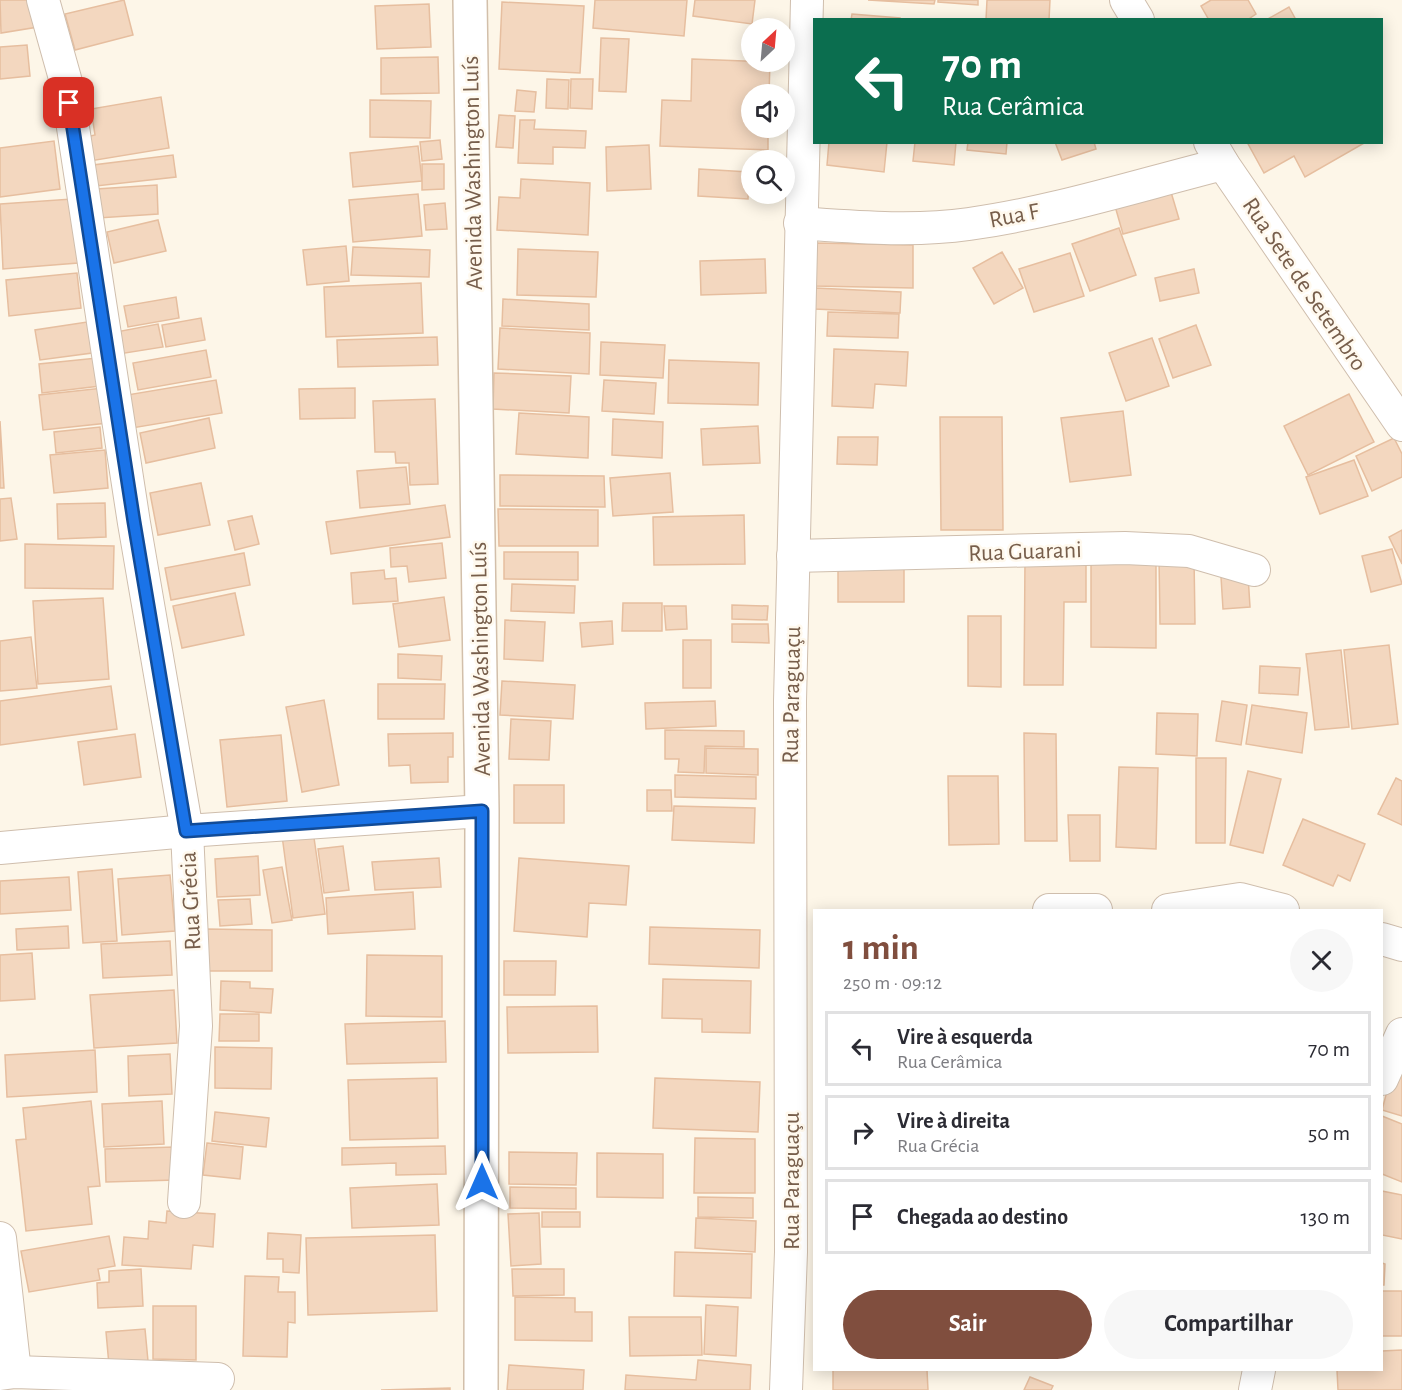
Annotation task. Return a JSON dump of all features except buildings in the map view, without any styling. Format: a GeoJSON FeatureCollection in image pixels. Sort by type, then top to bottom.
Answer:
{"type":"FeatureCollection","features":[{"type":"Feature","properties":{"kind":"main road","name":"Avenida Washington Luís"},"geometry":{"type":"LineString","coordinates":[[470,0],[482,811],[482,1390]]}},
{"type":"Feature","properties":{"kind":"street","name":"Rua Grécia"},"geometry":{"type":"LineString","coordinates":[[44,0],[66,82],[132,511],[186,831],[196,1026],[184,1202]]}},
{"type":"Feature","properties":{"kind":"street","name":"Rua Paraguaçu"},"geometry":{"type":"LineString","coordinates":[[786,1390],[803,1251],[803,914],[790,701],[807,0]]}},
{"type":"Feature","properties":{"kind":"street"},"geometry":{"type":"LineString","coordinates":[[1126,0],[1136,18]]}},
{"type":"Feature","properties":{"kind":"street","name":"Rua F"},"geometry":{"type":"LineString","coordinates":[[800,224],[898,230],[968,224],[1034,212],[1217,153]]}},
{"type":"Feature","properties":{"kind":"street","name":"Rua Sete de Setembro"},"geometry":{"type":"LineString","coordinates":[[1217,153],[1402,425]]}},
{"type":"Feature","properties":{"kind":"street","name":"Rua Guarani"},"geometry":{"type":"LineString","coordinates":[[793,556],[1125,548],[1189,551],[1254,570]]}},
{"type":"Feature","properties":{"kind":"street"},"geometry":{"type":"LineString","coordinates":[[0,848],[186,831],[482,811]]}},
{"type":"Feature","properties":{"kind":"street"},"geometry":{"type":"LineString","coordinates":[[1175,909],[1240,900],[1279,909]]}},
{"type":"Feature","properties":{"kind":"street"},"geometry":{"type":"LineString","coordinates":[[1383,939],[1402,945]]}},
{"type":"Feature","properties":{"kind":"street"},"geometry":{"type":"LineString","coordinates":[[1383,1077],[1402,1034]]}},
{"type":"Feature","properties":{"kind":"street"},"geometry":{"type":"LineString","coordinates":[[0,1238],[8,1373],[218,1379]]}},
{"type":"Feature","properties":{"kind":"street"},"geometry":{"type":"LineString","coordinates":[[1255,1390],[1259,1371]]}},
{"type":"Feature","properties":{"kind":"route"},"geometry":{"type":"LineString","coordinates":[[69,103],[134,522],[186,831],[482,811],[482,1182]]}}]}
